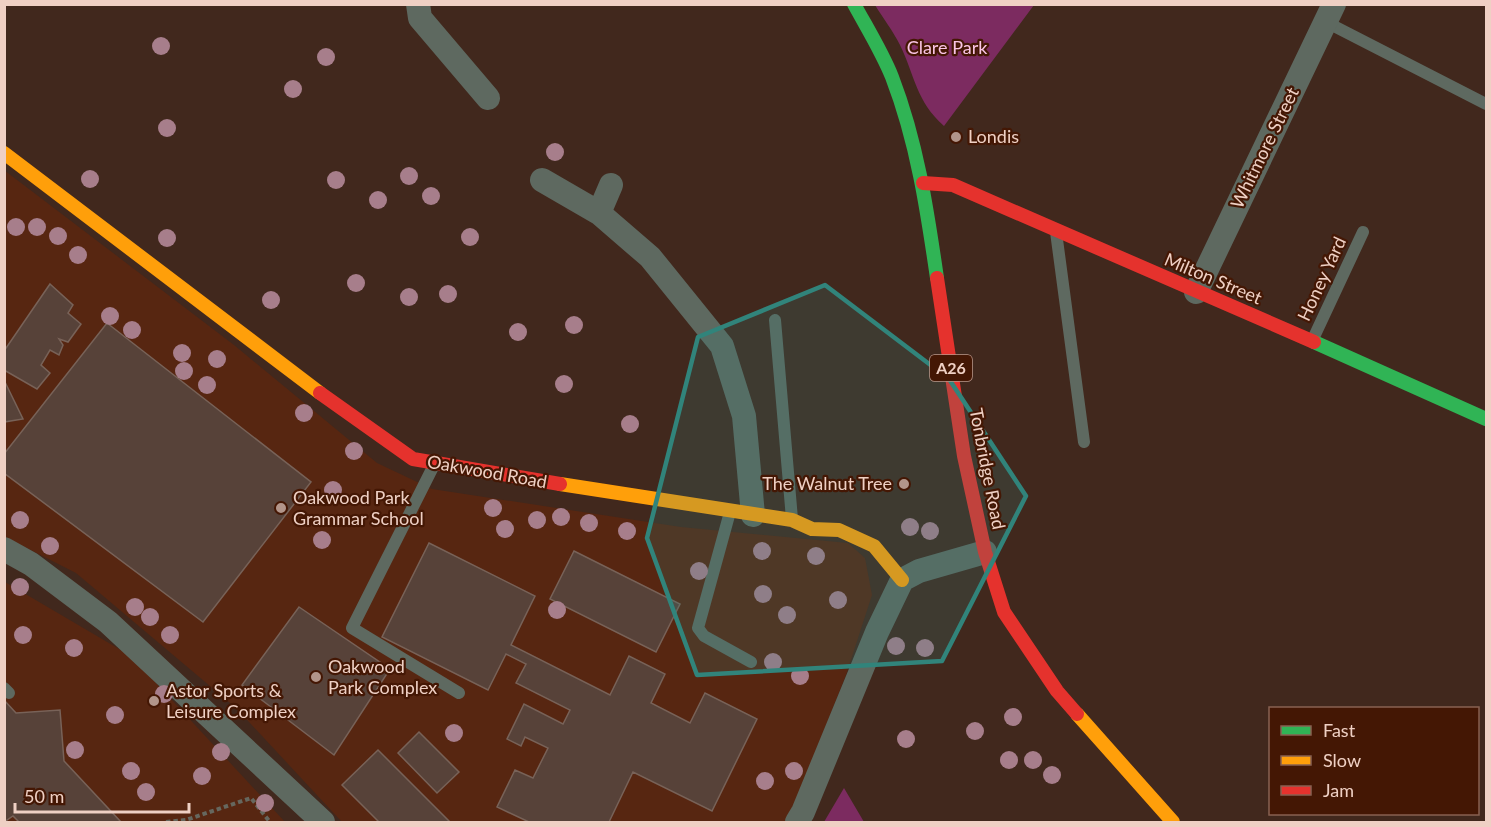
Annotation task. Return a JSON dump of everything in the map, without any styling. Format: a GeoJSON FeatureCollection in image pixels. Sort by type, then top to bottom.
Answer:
{"type":"FeatureCollection","features":[{"type":"Feature","properties":{"kind":"street"},"geometry":{"type":"LineString","coordinates":[[418,4],[420,18],[488,98]]}},
{"type":"Feature","properties":{"kind":"street","name":"Tonbridge Road"},"geometry":{"type":"LineString","coordinates":[[854,4],[891,75],[909,126],[923,183],[964,456],[985,552],[1004,612],[1057,690],[1165,820]]}},
{"type":"Feature","properties":{"kind":"street","name":"Whitmore Street"},"geometry":{"type":"LineString","coordinates":[[1196,292],[1330,13]]}},
{"type":"Feature","properties":{"kind":"street","name":"Oakwood Road"},"geometry":{"type":"LineString","coordinates":[[4,153],[283,366],[413,459],[606,492],[792,520],[813,529],[839,530],[873,546],[902,580]]}},
{"type":"Feature","properties":{"kind":"street"},"geometry":{"type":"LineString","coordinates":[[542,180],[599,213],[651,257],[722,346],[744,416],[742,513]]}},
{"type":"Feature","properties":{"kind":"street","name":"Milton Street"},"geometry":{"type":"LineString","coordinates":[[923,183],[953,185],[1196,292],[1312,340],[1486,419]]}},
{"type":"Feature","properties":{"kind":"street"},"geometry":{"type":"LineString","coordinates":[[599,213],[611,185]]}},
{"type":"Feature","properties":{"kind":"street"},"geometry":{"type":"LineString","coordinates":[[4,549],[31,564],[108,622],[323,822]]}},
{"type":"Feature","properties":{"kind":"street"},"geometry":{"type":"LineString","coordinates":[[797,822],[877,632],[902,580],[919,571],[985,552]]}},
{"type":"Feature","properties":{"kind":"lane"},"geometry":{"type":"LineString","coordinates":[[1330,13],[1486,104]]}},
{"type":"Feature","properties":{"kind":"lane"},"geometry":{"type":"LineString","coordinates":[[1056,230],[1084,442]]}},
{"type":"Feature","properties":{"kind":"lane","name":"Honey Yard"},"geometry":{"type":"LineString","coordinates":[[1312,340],[1363,232]]}},
{"type":"Feature","properties":{"kind":"lane"},"geometry":{"type":"LineString","coordinates":[[775,320],[792,520]]}},
{"type":"Feature","properties":{"kind":"lane"},"geometry":{"type":"LineString","coordinates":[[435,463],[352,628],[459,693]]}},
{"type":"Feature","properties":{"kind":"lane"},"geometry":{"type":"LineString","coordinates":[[742,513],[698,628],[704,636],[751,662]]}},
{"type":"Feature","properties":{"kind":"path"},"geometry":{"type":"LineString","coordinates":[[166,822],[186,820],[251,798],[270,822]]}},
{"type":"Feature","properties":{"kind":"highlighted area"},"geometry":{"type":"Polygon","coordinates":[[[825,285],[949,379],[1026,496],[942,661],[697,675],[647,538],[698,337],[825,285]]]}},
{"type":"Feature","properties":{"kind":"shaded area","name":"Oakwood Park Grammar School"},"geometry":{"type":"Polygon","coordinates":[[[4,170],[234,345],[377,463],[432,489],[681,527],[848,543],[865,558],[872,595],[846,675],[791,813],[785,822],[342,822],[236,708],[76,573],[5,537],[4,170]]]}},
{"type":"Feature","properties":{"kind":"shaded area"},"geometry":{"type":"Polygon","coordinates":[[[5,582],[131,656],[285,822],[5,822],[5,582]]]}},
{"type":"Feature","properties":{"kind":"green space","name":"Clare Park"},"geometry":{"type":"Polygon","coordinates":[[[875,5],[1034,5],[944,126],[927,107],[900,45],[875,5]]]}},
{"type":"Feature","properties":{"kind":"green space"},"geometry":{"type":"Polygon","coordinates":[[[844,788],[864,822],[824,822],[844,788]]]}},
{"type":"Feature","properties":{"kind":"building"},"geometry":{"type":"Polygon","coordinates":[[[50,284],[73,305],[68,313],[81,324],[68,342],[59,339],[63,345],[59,355],[50,350],[41,365],[50,373],[37,389],[4,370],[4,351],[50,284]]]}},
{"type":"Feature","properties":{"kind":"building"},"geometry":{"type":"Polygon","coordinates":[[[107,323],[311,482],[203,622],[4,473],[4,454],[107,323]]]}},
{"type":"Feature","properties":{"kind":"building"},"geometry":{"type":"Polygon","coordinates":[[[4,380],[23,419],[4,422],[4,380]]]}},
{"type":"Feature","properties":{"kind":"building"},"geometry":{"type":"Polygon","coordinates":[[[429,543],[535,596],[511,645],[610,695],[629,656],[665,674],[651,703],[690,723],[705,693],[757,719],[712,811],[633,772],[609,822],[529,822],[497,807],[515,770],[533,778],[548,748],[525,737],[521,746],[507,739],[524,704],[563,724],[570,710],[516,683],[526,664],[506,654],[488,690],[382,637],[429,543]]]}},
{"type":"Feature","properties":{"kind":"building"},"geometry":{"type":"Polygon","coordinates":[[[574,551],[680,604],[656,652],[550,599],[574,551]]]}},
{"type":"Feature","properties":{"kind":"building","name":"Oakwood Park Complex"},"geometry":{"type":"Polygon","coordinates":[[[299,607],[390,669],[334,755],[242,685],[299,607]]]}},
{"type":"Feature","properties":{"kind":"building"},"geometry":{"type":"Polygon","coordinates":[[[4,700],[16,713],[60,710],[64,761],[121,822],[19,822],[13,816],[4,822],[4,700]]]}},
{"type":"Feature","properties":{"kind":"building"},"geometry":{"type":"Polygon","coordinates":[[[419,732],[459,772],[437,793],[398,753],[419,732]]]}},
{"type":"Feature","properties":{"kind":"building"},"geometry":{"type":"Polygon","coordinates":[[[378,750],[450,822],[379,822],[342,785],[378,750]]]}},
{"type":"Feature","properties":{"kind":"traffic: fast"},"geometry":{"type":"LineString","coordinates":[[854,4],[879,49],[901,101],[915,151],[937,278]]}},
{"type":"Feature","properties":{"kind":"traffic: fast"},"geometry":{"type":"LineString","coordinates":[[1314,342],[1486,419]]}},
{"type":"Feature","properties":{"kind":"traffic: slow"},"geometry":{"type":"LineString","coordinates":[[4,153],[320,393]]}},
{"type":"Feature","properties":{"kind":"traffic: slow"},"geometry":{"type":"LineString","coordinates":[[560,484],[792,520],[812,529],[839,530],[874,546],[902,580]]}},
{"type":"Feature","properties":{"kind":"traffic: slow"},"geometry":{"type":"LineString","coordinates":[[1077,714],[1173,822]]}},
{"type":"Feature","properties":{"kind":"traffic: jam"},"geometry":{"type":"LineString","coordinates":[[923,183],[953,185],[1314,342]]}},
{"type":"Feature","properties":{"kind":"traffic: jam"},"geometry":{"type":"LineString","coordinates":[[937,278],[964,456],[985,552],[1004,612],[1057,691],[1077,714]]}},
{"type":"Feature","properties":{"kind":"traffic: jam"},"geometry":{"type":"LineString","coordinates":[[320,393],[413,459],[560,484]]}},
{"type":"Feature","properties":{"kind":"place","name":"Londis"},"geometry":{"type":"Point","coordinates":[956,137]}},
{"type":"Feature","properties":{"kind":"place","name":"The Walnut Tree"},"geometry":{"type":"Point","coordinates":[904,484]}},
{"type":"Feature","properties":{"kind":"place","name":"Oakwood Park Grammar School"},"geometry":{"type":"Point","coordinates":[281,508]}},
{"type":"Feature","properties":{"kind":"place","name":"Oakwood Park Complex"},"geometry":{"type":"Point","coordinates":[316,677]}},
{"type":"Feature","properties":{"kind":"place","name":"Astor Sports & Leisure Complex"},"geometry":{"type":"Point","coordinates":[154,701]}}]}
